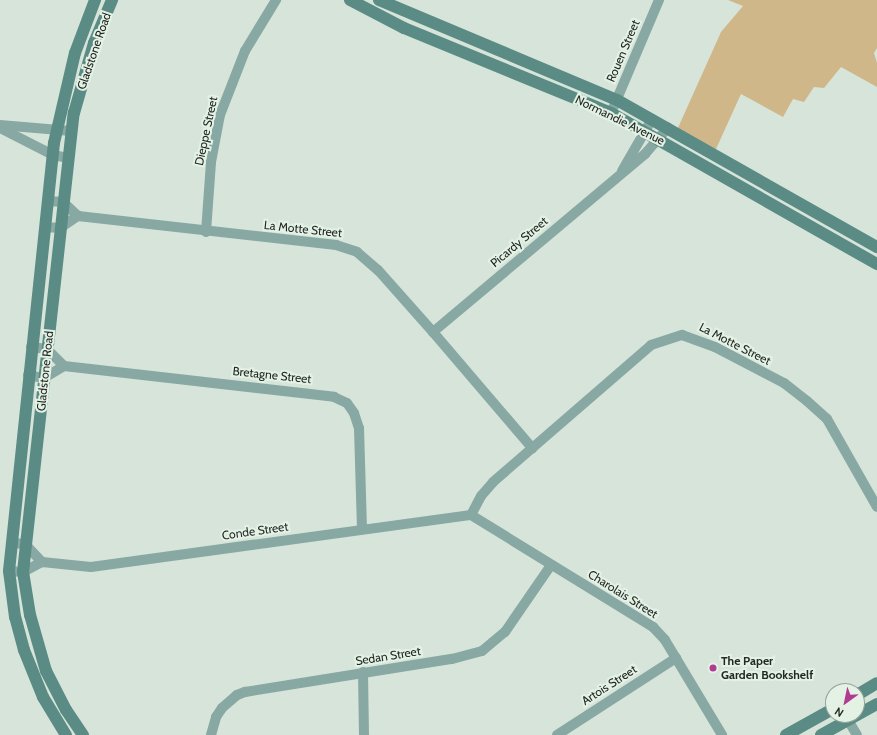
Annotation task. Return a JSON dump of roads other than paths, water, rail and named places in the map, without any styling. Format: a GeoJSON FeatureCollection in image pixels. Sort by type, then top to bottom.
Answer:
{"type":"FeatureCollection","features":[{"type":"Feature","properties":{"kind":"street","name":"Gladstone Road"},"geometry":{"type":"LineString","coordinates":[[66,735],[43,697],[24,650],[15,617],[9,572],[31,347],[57,128],[75,53],[95,0]]}},
{"type":"Feature","properties":{"kind":"street","name":"Gladstone Road"},"geometry":{"type":"LineString","coordinates":[[83,735],[66,710],[46,672],[30,615],[24,572],[25,544],[74,113],[94,43],[112,0]]}},
{"type":"Feature","properties":{"kind":"street","name":"Dieppe Street"},"geometry":{"type":"LineString","coordinates":[[206,232],[210,169],[220,115],[245,51],[276,0]]}},
{"type":"Feature","properties":{"kind":"street","name":"Normandie Avenue"},"geometry":{"type":"LineString","coordinates":[[350,0],[404,28],[611,113],[660,139],[877,264]]}},
{"type":"Feature","properties":{"kind":"street","name":"Normandie Avenue"},"geometry":{"type":"LineString","coordinates":[[379,0],[403,12],[617,100],[877,247]]}},
{"type":"Feature","properties":{"kind":"street","name":"Rouen Street"},"geometry":{"type":"LineString","coordinates":[[611,113],[659,0]]}},
{"type":"Feature","properties":{"kind":"street","name":"Picardy Street"},"geometry":{"type":"LineString","coordinates":[[622,171],[652,119]]}},
{"type":"Feature","properties":{"kind":"street"},"geometry":{"type":"LineString","coordinates":[[0,127],[57,128],[72,131]]}},
{"type":"Feature","properties":{"kind":"street"},"geometry":{"type":"LineString","coordinates":[[0,127],[53,155],[68,158]]}},
{"type":"Feature","properties":{"kind":"street","name":"Picardy Street"},"geometry":{"type":"LineString","coordinates":[[433,332],[660,139],[668,128]]}},
{"type":"Feature","properties":{"kind":"street"},"geometry":{"type":"LineString","coordinates":[[45,227],[60,228],[78,216],[63,202],[48,201]]}},
{"type":"Feature","properties":{"kind":"street","name":"La Motte Street"},"geometry":{"type":"LineString","coordinates":[[78,216],[348,248],[368,260],[433,332],[532,448]]}},
{"type":"Feature","properties":{"kind":"street","name":"La Motte Street"},"geometry":{"type":"LineString","coordinates":[[471,515],[490,485],[651,345],[672,336],[690,335],[784,383],[827,419],[877,507]]}},
{"type":"Feature","properties":{"kind":"street"},"geometry":{"type":"LineString","coordinates":[[28,375],[44,378],[64,366],[47,349],[31,347]]}},
{"type":"Feature","properties":{"kind":"street","name":"Bretagne Street"},"geometry":{"type":"LineString","coordinates":[[64,366],[320,393],[347,403],[354,413],[358,428],[362,529]]}},
{"type":"Feature","properties":{"kind":"street","name":"Conde Street"},"geometry":{"type":"LineString","coordinates":[[42,562],[91,567],[471,515]]}},
{"type":"Feature","properties":{"kind":"street","name":"Charolais Street"},"geometry":{"type":"LineString","coordinates":[[471,515],[653,627],[665,640],[722,735]]}},
{"type":"Feature","properties":{"kind":"street"},"geometry":{"type":"LineString","coordinates":[[9,572],[24,572],[42,562],[25,544],[12,543]]}},
{"type":"Feature","properties":{"kind":"street","name":"Sedan Street"},"geometry":{"type":"LineString","coordinates":[[211,735],[216,717],[222,708],[237,695],[261,688],[452,659],[489,646],[512,623],[550,565]]}},
{"type":"Feature","properties":{"kind":"street","name":"Artois Street"},"geometry":{"type":"LineString","coordinates":[[558,735],[676,658]]}},
{"type":"Feature","properties":{"kind":"street"},"geometry":{"type":"LineString","coordinates":[[363,672],[364,735]]}},
{"type":"Feature","properties":{"kind":"street"},"geometry":{"type":"LineString","coordinates":[[865,690],[877,683]]}},
{"type":"Feature","properties":{"kind":"street"},"geometry":{"type":"LineString","coordinates":[[865,710],[877,704]]}},
{"type":"Feature","properties":{"kind":"street"},"geometry":{"type":"LineString","coordinates":[[786,735],[825,713]]}},
{"type":"Feature","properties":{"kind":"street"},"geometry":{"type":"LineString","coordinates":[[821,735],[839,723]]}},
{"type":"Feature","properties":{"kind":"street"},"geometry":{"type":"LineString","coordinates":[[850,723],[857,735]]}},
{"type":"Feature","properties":{"kind":"place","name":"The Paper Garden Bookshelf"},"geometry":{"type":"Point","coordinates":[713,668]}}]}
